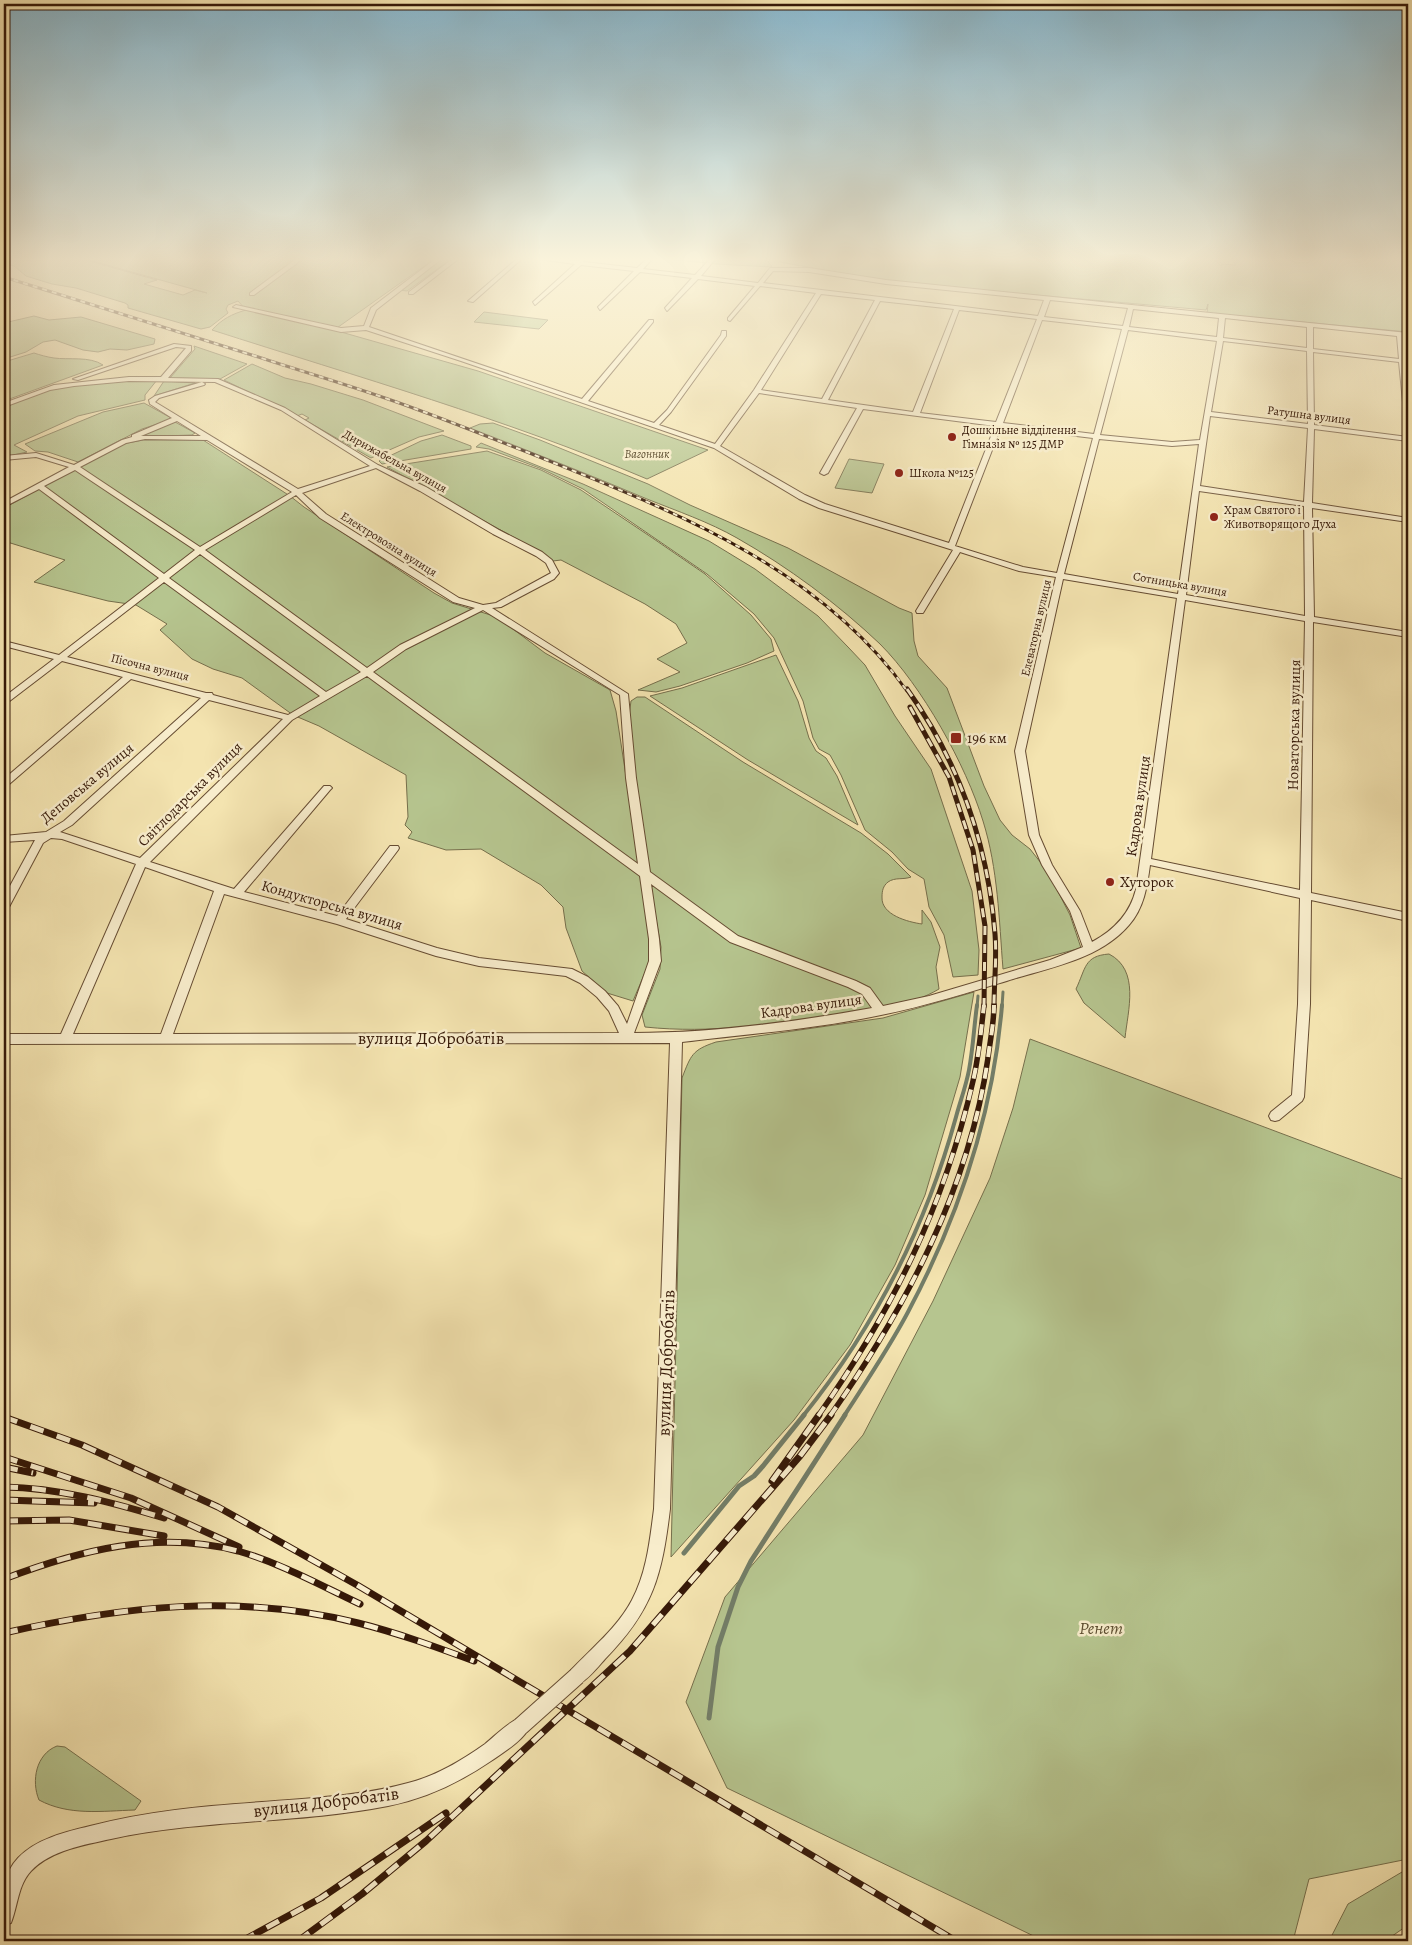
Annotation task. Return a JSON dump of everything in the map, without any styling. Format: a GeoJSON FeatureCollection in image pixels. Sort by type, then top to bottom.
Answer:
{"type":"FeatureCollection","features":[{"type":"Feature","properties":{"kind":"street"},"geometry":{"type":"LineString","coordinates":[[4,404],[168,348]]}},
{"type":"Feature","properties":{"kind":"street"},"geometry":{"type":"LineString","coordinates":[[163,379],[189,348]]}},
{"type":"Feature","properties":{"kind":"street","name":"Сотницька вулиця"},"geometry":{"type":"LineString","coordinates":[[425,348],[716,447],[802,498],[1006,566],[1309,620],[1408,634]]}},
{"type":"Feature","properties":{"kind":"street"},"geometry":{"type":"LineString","coordinates":[[584,401],[629,348]]}},
{"type":"Feature","properties":{"kind":"street"},"geometry":{"type":"LineString","coordinates":[[656,425],[669,411],[715,348]]}},
{"type":"Feature","properties":{"kind":"street"},"geometry":{"type":"LineString","coordinates":[[716,447],[757,390],[784,348]]}},
{"type":"Feature","properties":{"kind":"street"},"geometry":{"type":"LineString","coordinates":[[825,400],[852,348]]}},
{"type":"Feature","properties":{"kind":"street"},"geometry":{"type":"LineString","coordinates":[[916,414],[942,348]]}},
{"type":"Feature","properties":{"kind":"street"},"geometry":{"type":"LineString","coordinates":[[920,611],[954,548],[999,424],[1029,348]]}},
{"type":"Feature","properties":{"kind":"street","name":"Елеваторна вулиця"},"geometry":{"type":"LineString","coordinates":[[1089,949],[1075,911],[1047,865],[1034,835],[1020,751],[1060,576],[1121,348]]}},
{"type":"Feature","properties":{"kind":"street","name":"Кадрова вулиця"},"geometry":{"type":"LineString","coordinates":[[676,1038],[811,1023],[929,1000],[1053,963],[1089,949],[1116,930],[1133,911],[1139,900],[1146,860],[1197,488],[1194,454],[1203,442],[1219,348]]}},
{"type":"Feature","properties":{"kind":"street"},"geometry":{"type":"LineString","coordinates":[[1289,348],[1402,361]]}},
{"type":"Feature","properties":{"kind":"street"},"geometry":{"type":"LineString","coordinates":[[1401,348],[1408,422]]}},
{"type":"Feature","properties":{"kind":"street","name":"Новаторська вулиця"},"geometry":{"type":"LineString","coordinates":[[1275,1116],[1298,1097],[1304,1004],[1309,620],[1308,505],[1311,426],[1309,350]]}},
{"type":"Feature","properties":{"kind":"street"},"geometry":{"type":"LineString","coordinates":[[48,389],[74,384],[163,379],[216,380]]}},
{"type":"Feature","properties":{"kind":"street","name":"Електровозна вулиця"},"geometry":{"type":"LineString","coordinates":[[216,380],[157,397],[151,400],[152,404],[297,492],[323,516],[456,600],[483,607],[500,616],[624,694],[631,778],[643,871]]}},
{"type":"Feature","properties":{"kind":"street","name":"Дирижабельна вулиця"},"geometry":{"type":"LineString","coordinates":[[216,380],[283,409],[376,466],[423,489],[496,532],[539,554],[549,562],[555,572]]}},
{"type":"Feature","properties":{"kind":"street"},"geometry":{"type":"LineString","coordinates":[[757,390],[916,414],[1098,437],[1172,444],[1203,442]]}},
{"type":"Feature","properties":{"kind":"street"},"geometry":{"type":"LineString","coordinates":[[824,473],[862,406]]}},
{"type":"Feature","properties":{"kind":"street","name":"Ратушна вулиця"},"geometry":{"type":"LineString","coordinates":[[1208,414],[1408,439]]}},
{"type":"Feature","properties":{"kind":"street"},"geometry":{"type":"LineString","coordinates":[[4,505],[124,441],[149,429],[178,419]]}},
{"type":"Feature","properties":{"kind":"street"},"geometry":{"type":"LineString","coordinates":[[124,441],[167,436],[206,438]]}},
{"type":"Feature","properties":{"kind":"street"},"geometry":{"type":"LineString","coordinates":[[1172,444],[1194,454]]}},
{"type":"Feature","properties":{"kind":"street"},"geometry":{"type":"LineString","coordinates":[[4,458],[36,455],[75,467],[200,550],[643,871],[694,911],[734,938],[866,991],[880,1011]]}},
{"type":"Feature","properties":{"kind":"street"},"geometry":{"type":"LineString","coordinates":[[4,701],[200,550],[297,492],[376,466]]}},
{"type":"Feature","properties":{"kind":"street"},"geometry":{"type":"LineString","coordinates":[[39,486],[325,696]]}},
{"type":"Feature","properties":{"kind":"street"},"geometry":{"type":"LineString","coordinates":[[1197,488],[1408,520]]}},
{"type":"Feature","properties":{"kind":"street","name":"Світлодарська вулиця"},"geometry":{"type":"LineString","coordinates":[[65,1039],[142,863],[290,718],[367,672],[403,647],[483,607],[498,605],[551,578],[555,572]]}},
{"type":"Feature","properties":{"kind":"street","name":"Пісочна вулиця"},"geometry":{"type":"LineString","coordinates":[[4,642],[290,718]]}},
{"type":"Feature","properties":{"kind":"street"},"geometry":{"type":"LineString","coordinates":[[4,784],[130,676]]}},
{"type":"Feature","properties":{"kind":"street","name":"Деповська вулиця"},"geometry":{"type":"LineString","coordinates":[[4,907],[39,841],[68,823],[209,695]]}},
{"type":"Feature","properties":{"kind":"street"},"geometry":{"type":"LineString","coordinates":[[236,894],[328,788]]}},
{"type":"Feature","properties":{"kind":"street","name":"Кондукторська вулиця"},"geometry":{"type":"LineString","coordinates":[[4,839],[50,835],[74,838],[220,889],[340,921],[436,952],[479,962],[568,972],[584,980],[601,994],[614,1009],[626,1036]]}},
{"type":"Feature","properties":{"kind":"street"},"geometry":{"type":"LineString","coordinates":[[340,921],[394,848]]}},
{"type":"Feature","properties":{"kind":"street"},"geometry":{"type":"LineString","coordinates":[[1146,860],[1408,917]]}},
{"type":"Feature","properties":{"kind":"street"},"geometry":{"type":"LineString","coordinates":[[626,1036],[642,1000],[655,960],[654,939],[643,871]]}},
{"type":"Feature","properties":{"kind":"street"},"geometry":{"type":"LineString","coordinates":[[165,1039],[220,889]]}},
{"type":"Feature","properties":{"kind":"street","name":"вулиця Добробатів"},"geometry":{"type":"LineString","coordinates":[[4,1039],[626,1036],[676,1038],[662,1509],[656,1550],[648,1583],[638,1606],[621,1629],[577,1676],[521,1726],[490,1752],[451,1777],[390,1797],[177,1818],[66,1840],[41,1852],[25,1864],[14,1879],[4,1916]]}},
{"type":"Feature","properties":{"kind":"green space"},"geometry":{"type":"Polygon","coordinates":[[[4,348],[33,348],[26,352],[4,359],[4,348]]]}},
{"type":"Feature","properties":{"kind":"green space"},"geometry":{"type":"Polygon","coordinates":[[[77,348],[137,348],[127,350],[110,349],[98,352],[77,348]]]}},
{"type":"Feature","properties":{"kind":"green space"},"geometry":{"type":"Polygon","coordinates":[[[199,348],[247,364],[220,379],[192,380],[170,378],[195,349],[199,348]]]}},
{"type":"Feature","properties":{"kind":"green space","name":"Вагонник"},"geometry":{"type":"Polygon","coordinates":[[[268,348],[396,348],[478,371],[708,450],[647,479],[540,437],[268,348]]]}},
{"type":"Feature","properties":{"kind":"green space"},"geometry":{"type":"Polygon","coordinates":[[[34,353],[54,358],[92,360],[103,365],[4,401],[4,362],[34,353]]]}},
{"type":"Feature","properties":{"kind":"green space"},"geometry":{"type":"Polygon","coordinates":[[[252,364],[285,378],[363,400],[444,431],[419,437],[371,458],[305,420],[309,418],[302,414],[297,416],[224,380],[252,364]]]}},
{"type":"Feature","properties":{"kind":"green space"},"geometry":{"type":"Polygon","coordinates":[[[129,380],[157,380],[145,395],[145,400],[78,416],[14,445],[27,452],[4,457],[4,407],[50,390],[73,385],[129,380]]]}},
{"type":"Feature","properties":{"kind":"green space"},"geometry":{"type":"Polygon","coordinates":[[[164,381],[195,383],[154,396],[164,381]]]}},
{"type":"Feature","properties":{"kind":"green space"},"geometry":{"type":"Polygon","coordinates":[[[144,403],[173,419],[142,429],[78,462],[48,452],[35,451],[25,444],[103,412],[144,403]]]}},
{"type":"Feature","properties":{"kind":"green space"},"geometry":{"type":"Polygon","coordinates":[[[175,422],[195,433],[192,435],[135,437],[175,422]]]}},
{"type":"Feature","properties":{"kind":"green space"},"geometry":{"type":"Polygon","coordinates":[[[493,423],[648,484],[690,505],[788,548],[899,608],[912,613],[914,641],[918,656],[947,688],[984,786],[1000,820],[1012,835],[1030,849],[1048,872],[1070,915],[1081,948],[1003,969],[992,857],[983,821],[966,776],[927,704],[896,661],[864,629],[794,574],[726,532],[470,428],[480,424],[493,423]]]}},
{"type":"Feature","properties":{"kind":"green space"},"geometry":{"type":"Polygon","coordinates":[[[442,435],[471,446],[471,449],[382,464],[379,461],[421,441],[442,435]]]}},
{"type":"Feature","properties":{"kind":"green space"},"geometry":{"type":"Polygon","coordinates":[[[143,440],[203,440],[434,593],[452,603],[497,617],[545,653],[610,690],[616,711],[651,939],[649,963],[633,1001],[607,993],[582,971],[566,928],[563,907],[541,885],[481,849],[446,850],[408,838],[412,832],[405,825],[408,817],[406,775],[319,726],[293,715],[242,678],[213,669],[192,659],[160,630],[167,624],[136,605],[108,601],[34,582],[65,560],[4,541],[10,537],[4,535],[4,508],[122,444],[143,440]]]}},
{"type":"Feature","properties":{"kind":"green space"},"geometry":{"type":"Polygon","coordinates":[[[481,443],[583,484],[709,541],[755,569],[818,616],[865,665],[895,716],[931,769],[972,891],[979,950],[978,975],[953,977],[944,935],[929,907],[924,879],[908,869],[892,852],[865,830],[841,775],[830,755],[819,749],[813,738],[803,701],[774,638],[754,614],[707,574],[583,489],[542,469],[489,449],[476,447],[481,443]]]}},
{"type":"Feature","properties":{"kind":"green space"},"geometry":{"type":"Polygon","coordinates":[[[487,451],[541,470],[581,490],[705,574],[751,615],[771,639],[774,651],[747,663],[680,686],[656,692],[638,690],[680,672],[657,659],[687,643],[676,624],[645,604],[561,560],[553,561],[542,553],[387,467],[487,451]]]}},
{"type":"Feature","properties":{"kind":"green space"},"geometry":{"type":"Polygon","coordinates":[[[849,459],[884,464],[872,493],[835,488],[849,459]]]}},
{"type":"Feature","properties":{"kind":"green space"},"geometry":{"type":"Polygon","coordinates":[[[776,655],[798,701],[809,738],[816,751],[826,758],[837,776],[858,825],[748,760],[650,696],[682,688],[776,655]]]}},
{"type":"Feature","properties":{"kind":"green space"},"geometry":{"type":"Polygon","coordinates":[[[637,697],[645,697],[743,762],[861,833],[888,854],[911,877],[891,880],[886,884],[882,897],[883,903],[886,909],[896,916],[922,924],[922,910],[931,922],[940,947],[936,967],[939,989],[917,999],[892,1006],[794,1021],[720,1029],[645,1027],[642,1015],[660,969],[661,947],[634,778],[629,716],[631,701],[637,697]]]}},
{"type":"Feature","properties":{"kind":"green space"},"geometry":{"type":"Polygon","coordinates":[[[1109,954],[1119,961],[1125,970],[1128,980],[1130,991],[1125,1038],[1084,1003],[1076,989],[1090,960],[1109,954]]]}},
{"type":"Feature","properties":{"kind":"green space"},"geometry":{"type":"Polygon","coordinates":[[[974,992],[960,1077],[925,1195],[895,1265],[850,1345],[794,1420],[671,1557],[682,1078],[690,1059],[697,1051],[716,1042],[883,1018],[974,992]]]}},
{"type":"Feature","properties":{"kind":"green space","name":"Ренет"},"geometry":{"type":"Polygon","coordinates":[[[1030,1039],[1408,1181],[1408,1859],[1309,1879],[1293,1941],[1044,1941],[727,1788],[686,1702],[725,1597],[863,1435],[933,1301],[990,1178],[1013,1108],[1030,1039]]]}},
{"type":"Feature","properties":{"kind":"green space"},"geometry":{"type":"Polygon","coordinates":[[[57,1746],[65,1747],[141,1801],[135,1810],[74,1810],[50,1805],[39,1800],[35,1785],[37,1769],[44,1755],[57,1746]]]}},
{"type":"Feature","properties":{"kind":"green space"},"geometry":{"type":"Polygon","coordinates":[[[1408,1870],[1408,1925],[1385,1941],[1329,1941],[1348,1904],[1408,1870]]]}},
{"type":"Feature","properties":{"kind":"waterway"},"geometry":{"type":"LineString","coordinates":[[1002,1007],[1003,992]]}},
{"type":"Feature","properties":{"kind":"waterway"},"geometry":{"type":"LineString","coordinates":[[977,1007],[978,996]]}},
{"type":"Feature","properties":{"kind":"waterway"},"geometry":{"type":"LineString","coordinates":[[803,1416],[853,1347],[875,1311],[913,1236],[944,1158],[965,1088],[977,1005]]}},
{"type":"Feature","properties":{"kind":"waterway"},"geometry":{"type":"LineString","coordinates":[[844,1416],[908,1312],[943,1239],[958,1202],[971,1164],[991,1086],[1002,1005]]}},
{"type":"Feature","properties":{"kind":"waterway"},"geometry":{"type":"LineString","coordinates":[[684,1553],[739,1486],[754,1476],[763,1466],[804,1415]]}},
{"type":"Feature","properties":{"kind":"waterway"},"geometry":{"type":"LineString","coordinates":[[709,1718],[718,1647],[738,1587],[751,1561],[845,1415]]}},
{"type":"Feature","properties":{"kind":"railway"},"geometry":{"type":"LineString","coordinates":[[228,348],[336,382],[459,425],[584,475],[688,520],[738,546],[785,575],[830,609],[871,647],[907,691]]}},
{"type":"Feature","properties":{"kind":"railway"},"geometry":{"type":"LineString","coordinates":[[907,689],[942,746],[956,775],[978,837],[986,868],[995,934],[994,1007]]}},
{"type":"Feature","properties":{"kind":"railway"},"geometry":{"type":"LineString","coordinates":[[910,707],[949,777],[973,850],[985,926],[984,1007]]}},
{"type":"Feature","properties":{"kind":"railway"},"geometry":{"type":"LineString","coordinates":[[818,1416],[845,1377],[892,1297],[931,1215],[947,1172],[973,1081],[984,1005]]}},
{"type":"Feature","properties":{"kind":"railway"},"geometry":{"type":"LineString","coordinates":[[830,1416],[858,1375],[908,1290],[930,1246],[949,1201],[966,1154],[979,1107],[993,1025],[994,1005]]}},
{"type":"Feature","properties":{"kind":"railway"},"geometry":{"type":"LineString","coordinates":[[772,1481],[819,1415]]}},
{"type":"Feature","properties":{"kind":"railway"},"geometry":{"type":"LineString","coordinates":[[567,1710],[630,1651],[800,1456],[831,1415]]}},
{"type":"Feature","properties":{"kind":"railway"},"geometry":{"type":"LineString","coordinates":[[4,1417],[82,1445],[218,1507],[357,1585],[567,1710]]}},
{"type":"Feature","properties":{"kind":"railway"},"geometry":{"type":"LineString","coordinates":[[4,1457],[131,1498],[239,1547]]}},
{"type":"Feature","properties":{"kind":"railway"},"geometry":{"type":"LineString","coordinates":[[4,1467],[33,1473]]}},
{"type":"Feature","properties":{"kind":"railway"},"geometry":{"type":"LineString","coordinates":[[4,1487],[65,1493],[164,1518]]}},
{"type":"Feature","properties":{"kind":"railway"},"geometry":{"type":"LineString","coordinates":[[4,1500],[94,1503]]}},
{"type":"Feature","properties":{"kind":"railway"},"geometry":{"type":"LineString","coordinates":[[4,1521],[69,1520],[164,1536]]}},
{"type":"Feature","properties":{"kind":"railway"},"geometry":{"type":"LineString","coordinates":[[4,1579],[61,1559],[90,1552],[119,1546],[178,1542],[208,1545],[254,1556],[300,1575],[360,1604]]}},
{"type":"Feature","properties":{"kind":"railway"},"geometry":{"type":"LineString","coordinates":[[4,1633],[93,1616],[137,1610],[225,1606],[269,1608],[358,1623],[431,1645],[474,1661]]}},
{"type":"Feature","properties":{"kind":"railway"},"geometry":{"type":"LineString","coordinates":[[298,1941],[362,1894],[426,1841],[567,1710]]}},
{"type":"Feature","properties":{"kind":"railway"},"geometry":{"type":"LineString","coordinates":[[567,1710],[956,1941]]}},
{"type":"Feature","properties":{"kind":"railway"},"geometry":{"type":"LineString","coordinates":[[242,1941],[321,1898],[446,1813]]}},
{"type":"Feature","properties":{"kind":"place","name":"Дошкільне відділення Гімназія № 125 ДМР"},"geometry":{"type":"Point","coordinates":[952,437]}},
{"type":"Feature","properties":{"kind":"place","name":"Школа №125"},"geometry":{"type":"Point","coordinates":[899,473]}},
{"type":"Feature","properties":{"kind":"place","name":"Храм Святого і Животворящого Духа"},"geometry":{"type":"Point","coordinates":[1214,517]}},
{"type":"Feature","properties":{"kind":"place","name":"196 км"},"geometry":{"type":"Point","coordinates":[956,738]}},
{"type":"Feature","properties":{"kind":"place","name":"Хуторок"},"geometry":{"type":"Point","coordinates":[1110,882]}}]}
